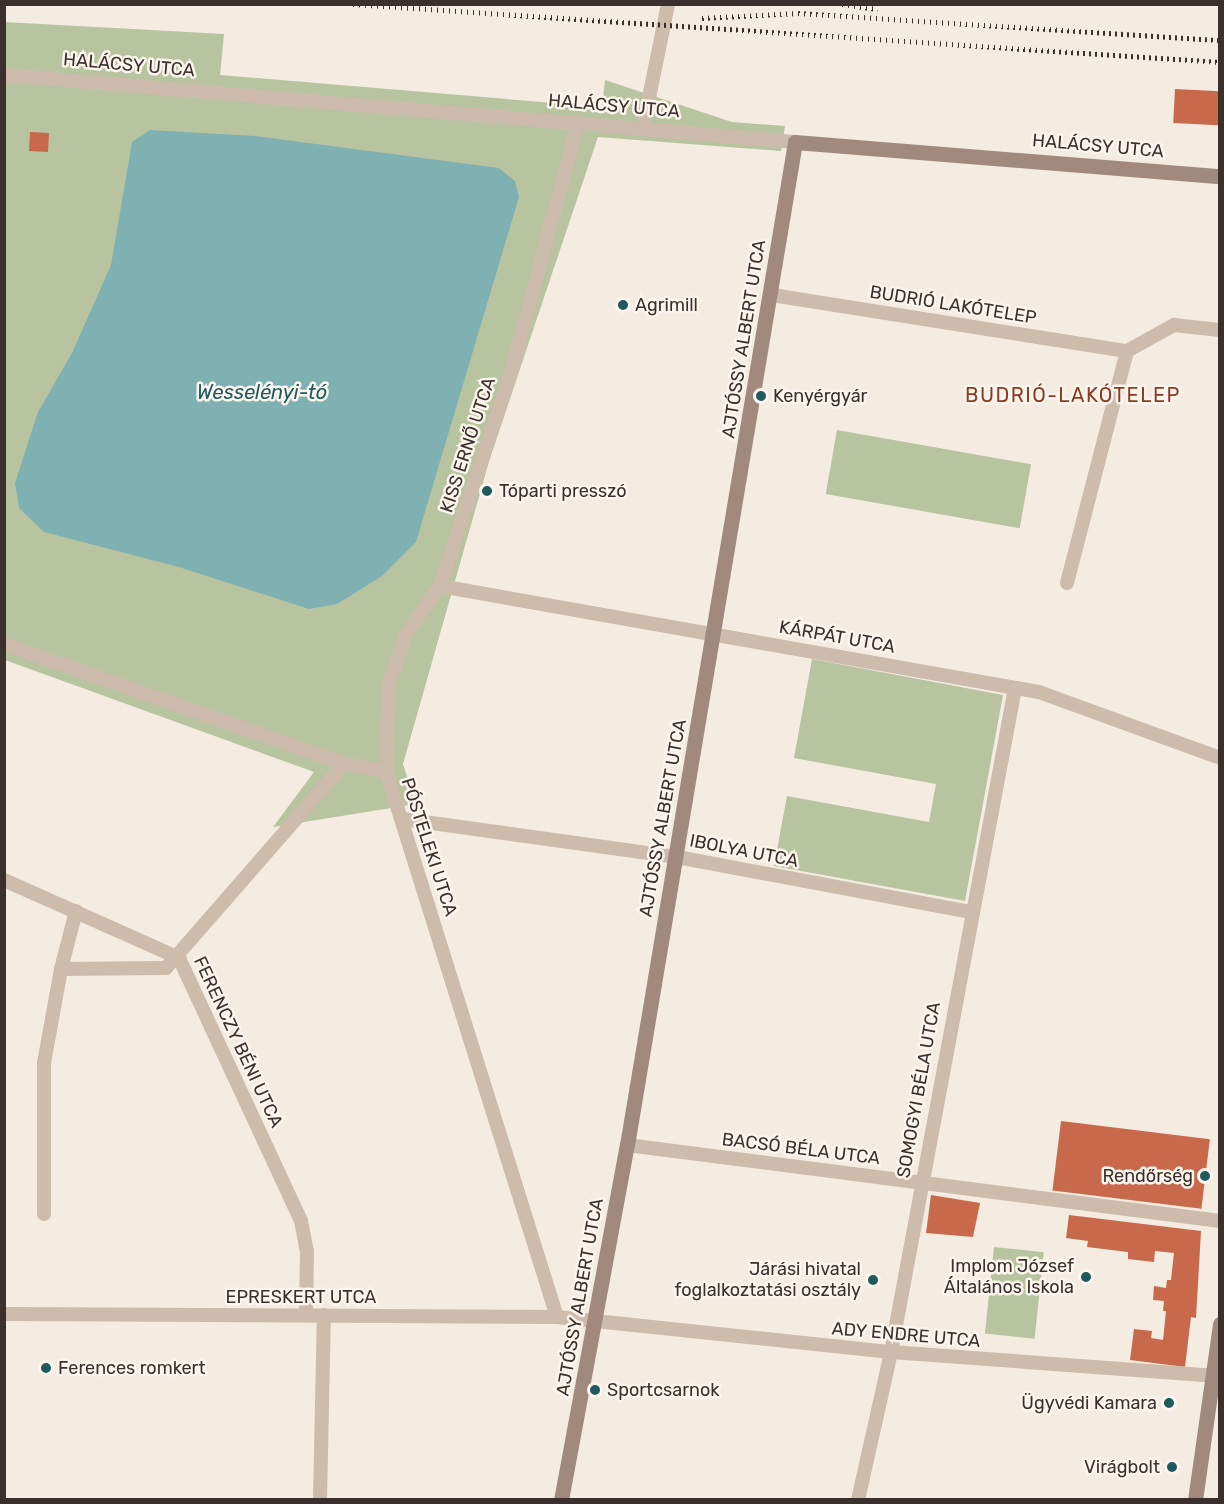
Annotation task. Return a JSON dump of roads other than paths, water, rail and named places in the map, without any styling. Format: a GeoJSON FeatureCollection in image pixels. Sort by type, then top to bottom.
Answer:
{"type":"FeatureCollection","features":[{"type":"Feature","properties":{"kind":"main road","name":"HALÁCSY UTCA"},"geometry":{"type":"LineString","coordinates":[[795,142],[1220,176]]}},
{"type":"Feature","properties":{"kind":"main road","name":"AJTÓSSY ALBERT UTCA"},"geometry":{"type":"LineString","coordinates":[[561,1500],[568,1475],[596,1322],[677,857],[772,295],[795,142]]}},
{"type":"Feature","properties":{"kind":"main road"},"geometry":{"type":"LineString","coordinates":[[1195,1500],[1217,1376],[1220,1324]]}},
{"type":"Feature","properties":{"kind":"main road"},"geometry":{"type":"LineString","coordinates":[[568,1475],[569,1500]]}},
{"type":"Feature","properties":{"kind":"street"},"geometry":{"type":"LineString","coordinates":[[643,127],[668,4]]}},
{"type":"Feature","properties":{"kind":"street","name":"HALÁCSY UTCA"},"geometry":{"type":"LineString","coordinates":[[4,75],[643,127],[795,142]]}},
{"type":"Feature","properties":{"kind":"street","name":"KISS ERNŐ UTCA"},"geometry":{"type":"LineString","coordinates":[[386,771],[389,684],[406,634],[440,586],[512,369],[578,122]]}},
{"type":"Feature","properties":{"kind":"street","name":"BUDRIÓ LAKÓTELEP"},"geometry":{"type":"LineString","coordinates":[[772,295],[1127,351]]}},
{"type":"Feature","properties":{"kind":"street"},"geometry":{"type":"LineString","coordinates":[[1067,584],[1127,351],[1174,324],[1220,330]]}},
{"type":"Feature","properties":{"kind":"street","name":"KÁRPÁT UTCA"},"geometry":{"type":"LineString","coordinates":[[440,586],[1040,692],[1220,758]]}},
{"type":"Feature","properties":{"kind":"street","name":"PÓSTELEKI UTCA"},"geometry":{"type":"LineString","coordinates":[[4,644],[344,764],[386,771],[403,819],[557,1317]]}},
{"type":"Feature","properties":{"kind":"street","name":"SOMOGYI BÉLA UTCA"},"geometry":{"type":"LineString","coordinates":[[858,1500],[891,1352],[970,912],[1015,688]]}},
{"type":"Feature","properties":{"kind":"street","name":"FERENCZY BÉNI UTCA"},"geometry":{"type":"LineString","coordinates":[[306,1314],[307,1251],[301,1221],[178,958],[344,764]]}},
{"type":"Feature","properties":{"kind":"street","name":"IBOLYA UTCA"},"geometry":{"type":"LineString","coordinates":[[403,819],[677,857],[970,912]]}},
{"type":"Feature","properties":{"kind":"street"},"geometry":{"type":"LineString","coordinates":[[4,880],[178,958],[166,968],[61,969]]}},
{"type":"Feature","properties":{"kind":"street"},"geometry":{"type":"LineString","coordinates":[[44,1214],[44,1063],[61,969],[76,911]]}},
{"type":"Feature","properties":{"kind":"street","name":"BACSÓ BÉLA UTCA"},"geometry":{"type":"LineString","coordinates":[[627,1145],[1220,1221]]}},
{"type":"Feature","properties":{"kind":"street","name":"EPRESKERT UTCA"},"geometry":{"type":"LineString","coordinates":[[4,1314],[557,1317],[596,1322]]}},
{"type":"Feature","properties":{"kind":"street"},"geometry":{"type":"LineString","coordinates":[[320,1500],[324,1315]]}},
{"type":"Feature","properties":{"kind":"street","name":"ADY ENDRE UTCA"},"geometry":{"type":"LineString","coordinates":[[596,1322],[891,1352],[1217,1376]]}},
{"type":"Feature","properties":{"kind":"water","name":"Wesselényi-tó"},"geometry":{"type":"Polygon","coordinates":[[[150,130],[255,136],[499,168],[515,181],[519,197],[416,542],[382,576],[337,604],[309,609],[179,567],[44,532],[19,508],[15,483],[38,412],[72,353],[111,265],[132,142],[150,130]]]}},
{"type":"Feature","properties":{"kind":"railway"},"geometry":{"type":"LineString","coordinates":[[353,4],[1220,62]]}},
{"type":"Feature","properties":{"kind":"railway"},"geometry":{"type":"LineString","coordinates":[[842,4],[878,9]]}},
{"type":"Feature","properties":{"kind":"railway"},"geometry":{"type":"LineString","coordinates":[[702,18],[798,13],[1220,40]]}},
{"type":"Feature","properties":{"kind":"place","name":"Agrimill"},"geometry":{"type":"Point","coordinates":[623,305]}},
{"type":"Feature","properties":{"kind":"place","name":"Kenyérgyár"},"geometry":{"type":"Point","coordinates":[761,396]}},
{"type":"Feature","properties":{"kind":"place","name":"Tóparti presszó"},"geometry":{"type":"Point","coordinates":[487,491]}},
{"type":"Feature","properties":{"kind":"place","name":"Rendőrség"},"geometry":{"type":"Point","coordinates":[1205,1176]}},
{"type":"Feature","properties":{"kind":"place","name":"Implom József Általános Iskola"},"geometry":{"type":"Point","coordinates":[1086,1277]}},
{"type":"Feature","properties":{"kind":"place","name":"Járási hivatal foglalkoztatási osztály"},"geometry":{"type":"Point","coordinates":[873,1280]}},
{"type":"Feature","properties":{"kind":"place","name":"Ferences romkert"},"geometry":{"type":"Point","coordinates":[46,1368]}},
{"type":"Feature","properties":{"kind":"place","name":"Sportcsarnok"},"geometry":{"type":"Point","coordinates":[595,1390]}},
{"type":"Feature","properties":{"kind":"place","name":"Ügyvédi Kamara"},"geometry":{"type":"Point","coordinates":[1169,1403]}},
{"type":"Feature","properties":{"kind":"place","name":"Virágbolt"},"geometry":{"type":"Point","coordinates":[1172,1467]}},
{"type":"Feature","properties":{"kind":"district","name":"BUDRIÓ-LAKÓTELEP"},"geometry":{"type":"Point","coordinates":[1073,395]}}]}
